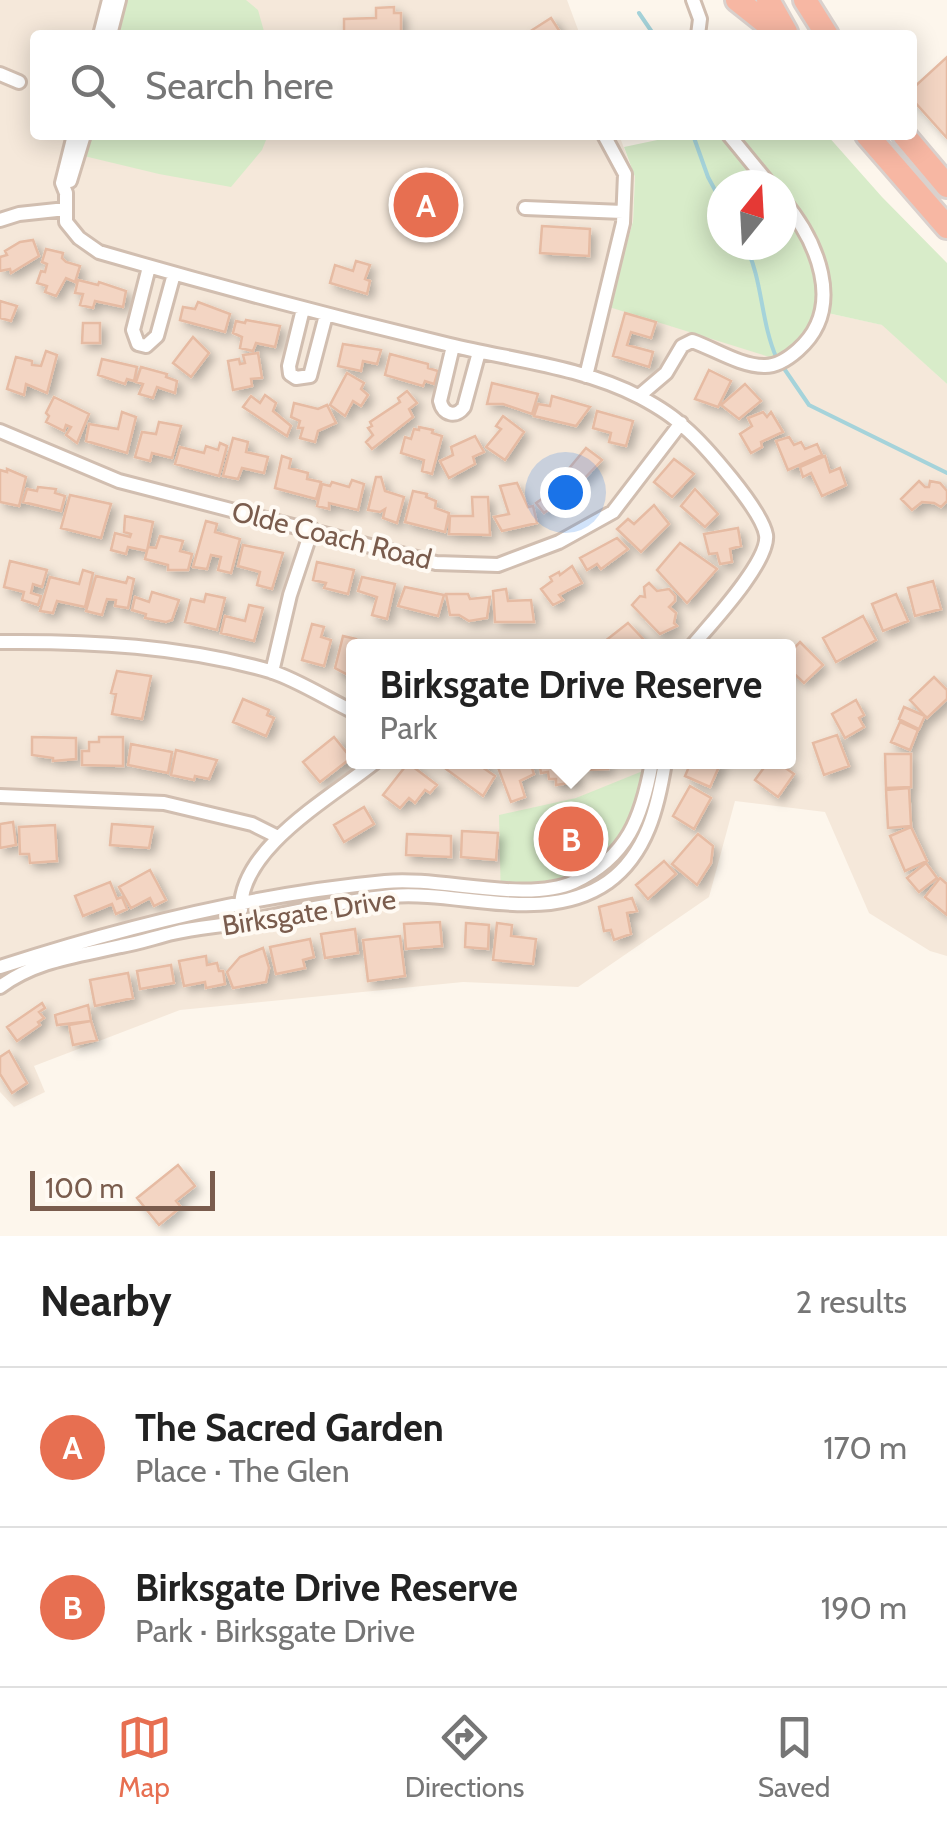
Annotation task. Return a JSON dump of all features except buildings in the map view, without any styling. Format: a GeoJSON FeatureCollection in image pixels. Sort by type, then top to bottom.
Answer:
{"type":"FeatureCollection","features":[{"type":"Feature","properties":{"kind":"highway"},"geometry":{"type":"LineString","coordinates":[[737,0],[777,30]]}},
{"type":"Feature","properties":{"kind":"highway"},"geometry":{"type":"LineString","coordinates":[[768,0],[782,30]]}},
{"type":"Feature","properties":{"kind":"highway"},"geometry":{"type":"LineString","coordinates":[[805,0],[824,30]]}},
{"type":"Feature","properties":{"kind":"highway"},"geometry":{"type":"LineString","coordinates":[[871,140],[947,227]]}},
{"type":"Feature","properties":{"kind":"highway"},"geometry":{"type":"LineString","coordinates":[[909,140],[944,176]]}},
{"type":"Feature","properties":{"kind":"street"},"geometry":{"type":"LineString","coordinates":[[101,30],[109,0]]}},
{"type":"Feature","properties":{"kind":"street"},"geometry":{"type":"LineString","coordinates":[[111,30],[119,0]]}},
{"type":"Feature","properties":{"kind":"street"},"geometry":{"type":"LineString","coordinates":[[693,0],[700,20],[699,30]]}},
{"type":"Feature","properties":{"kind":"street"},"geometry":{"type":"LineString","coordinates":[[0,74],[19,82]]}},
{"type":"Feature","properties":{"kind":"street"},"geometry":{"type":"LineString","coordinates":[[66,192],[62,184],[73,140]]}},
{"type":"Feature","properties":{"kind":"street"},"geometry":{"type":"LineString","coordinates":[[82,140],[66,192],[66,222],[79,238],[99,252],[303,310],[586,376],[639,396],[681,424],[707,450],[752,508],[766,535],[764,550],[754,567],[697,639]]}},
{"type":"Feature","properties":{"kind":"street"},"geometry":{"type":"LineString","coordinates":[[586,376],[624,212],[626,174],[607,140]]}},
{"type":"Feature","properties":{"kind":"street"},"geometry":{"type":"LineString","coordinates":[[733,140],[758,170]]}},
{"type":"Feature","properties":{"kind":"street"},"geometry":{"type":"LineString","coordinates":[[525,208],[624,212]]}},
{"type":"Feature","properties":{"kind":"street"},"geometry":{"type":"LineString","coordinates":[[0,220],[66,209]]}},
{"type":"Feature","properties":{"kind":"street"},"geometry":{"type":"LineString","coordinates":[[639,396],[666,373],[682,346],[692,341],[766,366],[781,361],[807,342],[822,312],[822,286],[817,251],[797,217]]}},
{"type":"Feature","properties":{"kind":"street"},"geometry":{"type":"LineString","coordinates":[[149,267],[133,337],[146,346],[157,336],[174,274]]}},
{"type":"Feature","properties":{"kind":"street"},"geometry":{"type":"LineString","coordinates":[[303,310],[289,366],[290,374],[296,378],[310,376],[326,315]]}},
{"type":"Feature","properties":{"kind":"street"},"geometry":{"type":"LineString","coordinates":[[453,346],[440,401],[450,414],[464,407],[479,352]]}},
{"type":"Feature","properties":{"kind":"street","name":"Olde Coach Road"},"geometry":{"type":"LineString","coordinates":[[0,431],[119,482],[436,563],[498,565],[559,542],[613,512],[681,424]]}},
{"type":"Feature","properties":{"kind":"street"},"geometry":{"type":"LineString","coordinates":[[272,672],[290,595],[312,529]]}},
{"type":"Feature","properties":{"kind":"street"},"geometry":{"type":"LineString","coordinates":[[0,642],[103,643],[272,672],[346,708]]}},
{"type":"Feature","properties":{"kind":"street"},"geometry":{"type":"LineString","coordinates":[[242,922],[240,904],[246,882],[278,837],[366,769]]}},
{"type":"Feature","properties":{"kind":"street","name":"Birksgate Drive"},"geometry":{"type":"LineString","coordinates":[[0,967],[119,932],[279,895],[389,881],[518,889],[566,885],[612,860],[624,844],[636,820],[650,769]]}},
{"type":"Feature","properties":{"kind":"street","name":"Birksgate Drive"},"geometry":{"type":"LineString","coordinates":[[0,988],[32,967],[63,958],[176,932],[394,896],[550,902],[588,892],[624,868],[638,847],[654,819],[664,769]]}},
{"type":"Feature","properties":{"kind":"street"},"geometry":{"type":"LineString","coordinates":[[0,796],[164,803],[252,824],[278,837]]}},
{"type":"Feature","properties":{"kind":"shaded area"},"geometry":{"type":"Polygon","coordinates":[[[0,0],[567,0],[578,30],[30,30],[30,140],[621,140],[635,177],[633,221],[609,306],[823,312],[883,325],[947,384],[947,956],[930,951],[869,913],[825,812],[735,801],[709,897],[578,987],[463,982],[180,1010],[34,1066],[45,1092],[14,1107],[0,1092],[0,0]]]}},
{"type":"Feature","properties":{"kind":"green space"},"geometry":{"type":"Polygon","coordinates":[[[124,0],[246,0],[258,10],[264,30],[116,30],[124,0]]]}},
{"type":"Feature","properties":{"kind":"green space"},"geometry":{"type":"Polygon","coordinates":[[[89,140],[266,140],[231,187],[84,156],[89,140]]]}},
{"type":"Feature","properties":{"kind":"green space"},"geometry":{"type":"Polygon","coordinates":[[[657,140],[831,140],[947,263],[947,384],[882,325],[823,312],[807,342],[776,359],[609,307],[633,221],[635,177],[624,147],[657,140]]]}},
{"type":"Feature","properties":{"kind":"green space"},"geometry":{"type":"Polygon","coordinates":[[[648,769],[663,769],[639,847],[588,892],[501,903],[499,815],[576,798],[648,769]]]}},
{"type":"Feature","properties":{"kind":"waterway"},"geometry":{"type":"LineString","coordinates":[[639,13],[651,30]]}},
{"type":"Feature","properties":{"kind":"waterway"},"geometry":{"type":"LineString","coordinates":[[695,140],[707,174]]}},
{"type":"Feature","properties":{"kind":"waterway"},"geometry":{"type":"LineString","coordinates":[[752,260],[777,359]]}},
{"type":"Feature","properties":{"kind":"waterway"},"geometry":{"type":"LineString","coordinates":[[783,367],[809,405],[947,473]]}},
{"type":"Feature","properties":{"kind":"place","name":"The Sacred Garden"},"geometry":{"type":"Point","coordinates":[426,205]}},
{"type":"Feature","properties":{"kind":"place","name":"Birksgate Drive Reserve"},"geometry":{"type":"Point","coordinates":[571,839]}}]}
